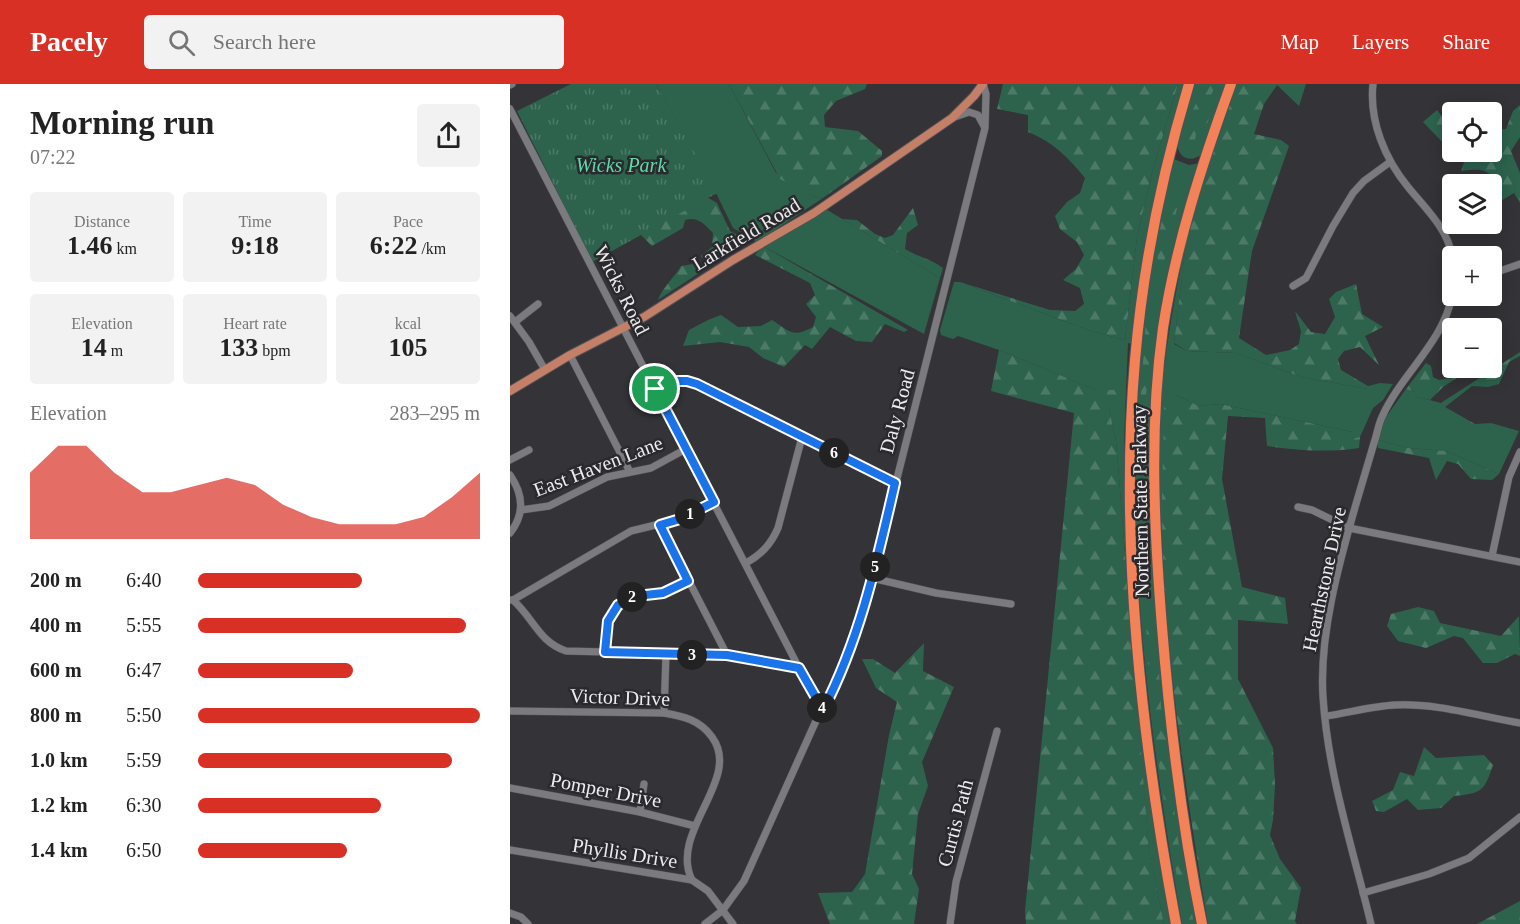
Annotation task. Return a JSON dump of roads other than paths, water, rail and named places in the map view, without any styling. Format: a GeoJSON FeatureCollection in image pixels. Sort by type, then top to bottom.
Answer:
{"type":"FeatureCollection","features":[{"type":"Feature","properties":{"kind":"highway","name":"Northern State Parkway"},"geometry":{"type":"LineString","coordinates":[[1176,924],[1159,824],[1141,676],[1131,545],[1130,469],[1134,376],[1147,263],[1163,182],[1189,84]]}},
{"type":"Feature","properties":{"kind":"highway","name":"Northern State Parkway"},"geometry":{"type":"LineString","coordinates":[[1202,924],[1185,831],[1169,701],[1157,550],[1154,440],[1160,356],[1174,271],[1194,190],[1231,84]]}},
{"type":"Feature","properties":{"kind":"main road","name":"Larkfield Road"},"geometry":{"type":"LineString","coordinates":[[510,391],[570,355],[644,317],[733,260],[814,213],[952,118],[983,84]]}},
{"type":"Feature","properties":{"kind":"street","name":"Daly Road"},"geometry":{"type":"LineString","coordinates":[[705,924],[723,910],[744,881],[850,651],[872,578],[985,128],[986,94],[983,84]]}},
{"type":"Feature","properties":{"kind":"street"},"geometry":{"type":"LineString","coordinates":[[1373,84],[1377,126],[1390,162],[1436,220],[1445,234],[1449,246]]}},
{"type":"Feature","properties":{"kind":"street","name":"Wicks Road"},"geometry":{"type":"LineString","coordinates":[[510,109],[799,668],[823,710]]}},
{"type":"Feature","properties":{"kind":"street"},"geometry":{"type":"LineString","coordinates":[[952,118],[969,112],[978,115],[985,128]]}},
{"type":"Feature","properties":{"kind":"street"},"geometry":{"type":"LineString","coordinates":[[1293,286],[1306,278],[1333,226],[1353,194],[1364,181],[1390,162]]}},
{"type":"Feature","properties":{"kind":"street"},"geometry":{"type":"LineString","coordinates":[[1502,272],[1520,264]]}},
{"type":"Feature","properties":{"kind":"street"},"geometry":{"type":"LineString","coordinates":[[538,304],[513,319],[545,370]]}},
{"type":"Feature","properties":{"kind":"street","name":"Hearthstone Drive"},"geometry":{"type":"LineString","coordinates":[[1371,924],[1338,797],[1326,717],[1323,665],[1326,627],[1349,528],[1382,417],[1402,383],[1443,324],[1450,306]]}},
{"type":"Feature","properties":{"kind":"street"},"geometry":{"type":"LineString","coordinates":[[570,355],[630,472]]}},
{"type":"Feature","properties":{"kind":"street"},"geometry":{"type":"LineString","coordinates":[[655,389],[674,381],[687,381],[895,483]]}},
{"type":"Feature","properties":{"kind":"street"},"geometry":{"type":"LineString","coordinates":[[746,562],[764,551],[773,540],[802,437]]}},
{"type":"Feature","properties":{"kind":"street","name":"East Haven Lane"},"geometry":{"type":"LineString","coordinates":[[521,510],[549,506],[608,477],[651,468],[686,449]]}},
{"type":"Feature","properties":{"kind":"street"},"geometry":{"type":"LineString","coordinates":[[510,460],[529,450]]}},
{"type":"Feature","properties":{"kind":"street"},"geometry":{"type":"LineString","coordinates":[[1492,556],[1509,477],[1520,452]]}},
{"type":"Feature","properties":{"kind":"street"},"geometry":{"type":"LineString","coordinates":[[510,475],[520,494],[521,510],[510,533]]}},
{"type":"Feature","properties":{"kind":"street"},"geometry":{"type":"LineString","coordinates":[[714,502],[680,519],[631,531],[616,538],[512,600],[530,616],[545,640],[566,651],[727,655],[799,668]]}},
{"type":"Feature","properties":{"kind":"street"},"geometry":{"type":"LineString","coordinates":[[1298,507],[1312,510],[1349,528],[1520,562]]}},
{"type":"Feature","properties":{"kind":"street"},"geometry":{"type":"LineString","coordinates":[[660,525],[727,655]]}},
{"type":"Feature","properties":{"kind":"street"},"geometry":{"type":"LineString","coordinates":[[872,578],[936,593],[1011,604]]}},
{"type":"Feature","properties":{"kind":"street"},"geometry":{"type":"LineString","coordinates":[[605,652],[608,621],[618,605],[637,596],[663,593],[688,581]]}},
{"type":"Feature","properties":{"kind":"street"},"geometry":{"type":"LineString","coordinates":[[664,713],[666,654]]}},
{"type":"Feature","properties":{"kind":"street"},"geometry":{"type":"LineString","coordinates":[[1326,717],[1394,705],[1417,705],[1441,707],[1520,723]]}},
{"type":"Feature","properties":{"kind":"street","name":"Victor Drive"},"geometry":{"type":"LineString","coordinates":[[510,711],[664,713],[696,722],[708,731],[716,742],[719,767],[687,851],[688,872],[692,880]]}},
{"type":"Feature","properties":{"kind":"street","name":"Curtis Path"},"geometry":{"type":"LineString","coordinates":[[950,924],[956,882],[997,731]]}},
{"type":"Feature","properties":{"kind":"street"},"geometry":{"type":"LineString","coordinates":[[640,812],[644,784]]}},
{"type":"Feature","properties":{"kind":"street","name":"Pomper Drive"},"geometry":{"type":"LineString","coordinates":[[510,789],[640,812],[696,826]]}},
{"type":"Feature","properties":{"kind":"street"},"geometry":{"type":"LineString","coordinates":[[1363,893],[1429,874],[1469,858],[1520,817]]}},
{"type":"Feature","properties":{"kind":"street","name":"Phyllis Drive"},"geometry":{"type":"LineString","coordinates":[[510,850],[692,880],[708,891],[733,924]]}},
{"type":"Feature","properties":{"kind":"street"},"geometry":{"type":"LineString","coordinates":[[510,913],[521,917],[528,924]]}},
{"type":"Feature","properties":{"kind":"park label","name":"Wicks Park"},"geometry":{"type":"Point","coordinates":[621,165]}}]}
